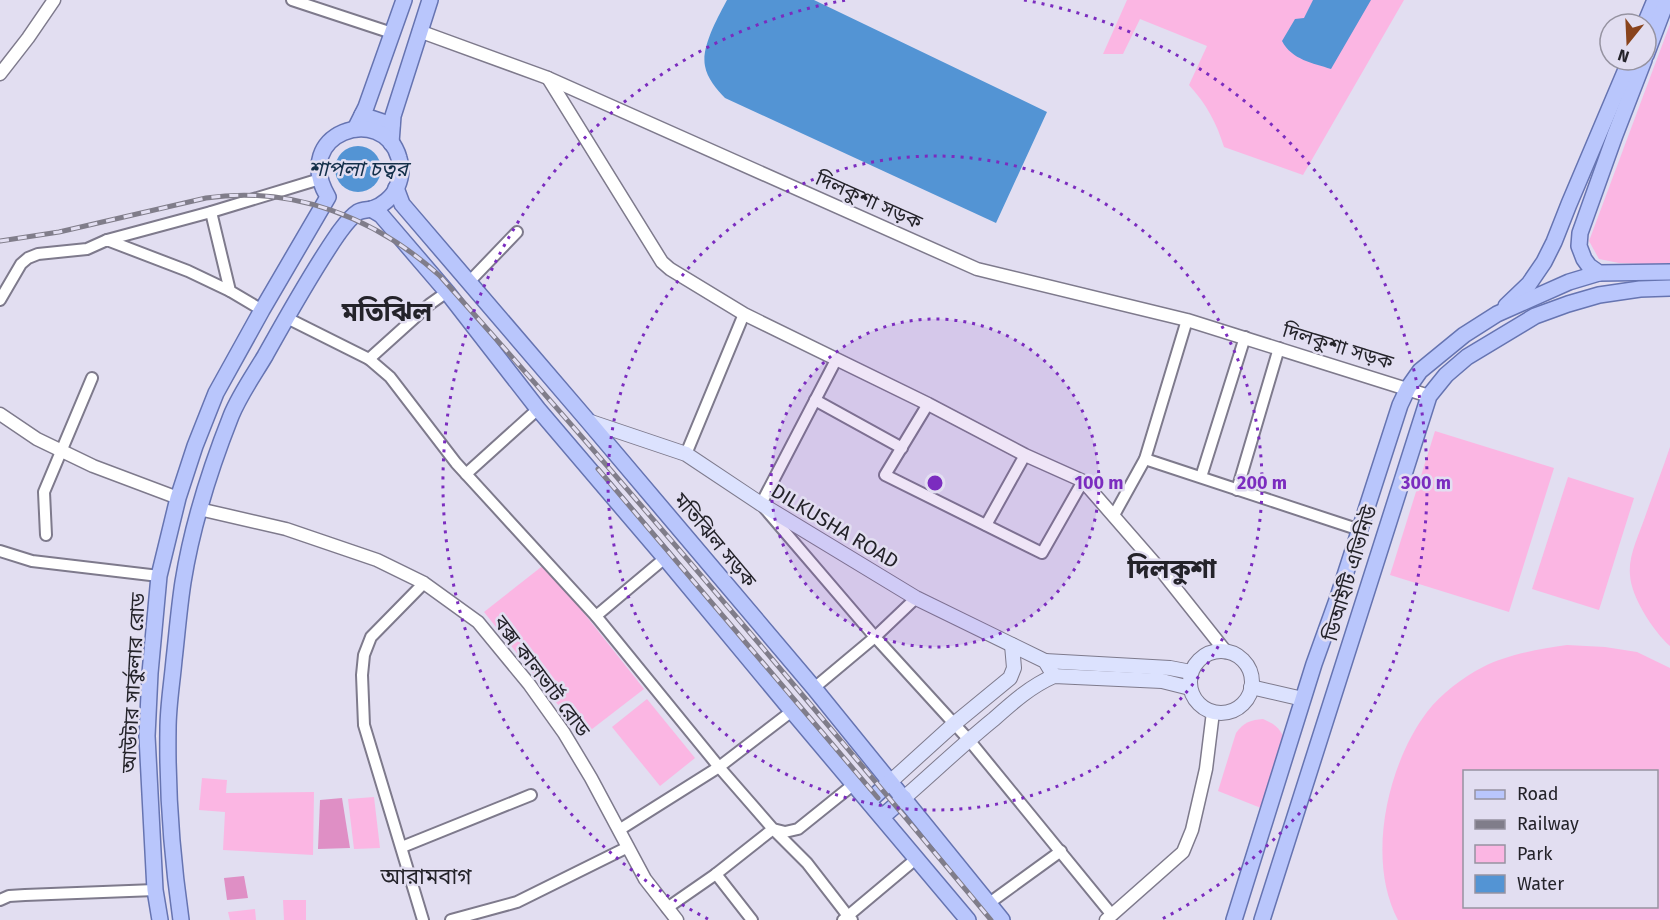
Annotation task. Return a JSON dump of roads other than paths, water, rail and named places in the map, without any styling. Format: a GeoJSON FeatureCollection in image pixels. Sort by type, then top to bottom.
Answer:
{"type":"FeatureCollection","features":[{"type":"Feature","properties":{"kind":"main road"},"geometry":{"type":"LineString","coordinates":[[355,129],[404,0]]}},
{"type":"Feature","properties":{"kind":"main road"},"geometry":{"type":"LineString","coordinates":[[391,143],[393,116],[430,0]]}},
{"type":"Feature","properties":{"kind":"main road"},"geometry":{"type":"LineString","coordinates":[[1658,24],[1667,0]]}},
{"type":"Feature","properties":{"kind":"main road"},"geometry":{"type":"LineString","coordinates":[[1497,314],[1529,284],[1544,262],[1625,72]]}},
{"type":"Feature","properties":{"kind":"main road"},"geometry":{"type":"LineString","coordinates":[[1599,273],[1584,259],[1579,246],[1580,233],[1639,72]]}},
{"type":"Feature","properties":{"kind":"main road"},"geometry":{"type":"LineString","coordinates":[[362,115],[392,125]]}},
{"type":"Feature","properties":{"kind":"main road"},"geometry":{"type":"LineString","coordinates":[[320,179],[318,167],[321,155],[336,135],[355,129],[374,131],[383,135],[398,153],[401,176],[391,196],[382,204],[366,210]]}},
{"type":"Feature","properties":{"kind":"main road","name":"আউটার সার্কুলার রোড"},"geometry":{"type":"LineString","coordinates":[[160,920],[155,890],[147,736],[159,576],[178,498],[216,393],[328,197],[320,179]]}},
{"type":"Feature","properties":{"kind":"main road","name":"মতিঝিল সড়ক"},"geometry":{"type":"LineString","coordinates":[[396,188],[402,204],[814,688],[1002,920]]}},
{"type":"Feature","properties":{"kind":"main road"},"geometry":{"type":"LineString","coordinates":[[366,210],[381,215],[447,292],[538,410],[968,920]]}},
{"type":"Feature","properties":{"kind":"main road","name":"আউটার সার্কুলার রোড"},"geometry":{"type":"LineString","coordinates":[[181,920],[174,870],[168,726],[183,581],[199,509],[231,414],[338,235],[347,222],[366,210]]}},
{"type":"Feature","properties":{"kind":"main road","name":"ডিআইটি এভিনিউ"},"geometry":{"type":"LineString","coordinates":[[1234,920],[1314,664],[1400,405],[1408,388],[1420,371],[1464,335],[1497,314],[1569,282],[1599,273],[1670,272]]}},
{"type":"Feature","properties":{"kind":"main road","name":"ডিআইটি এভিনিউ"},"geometry":{"type":"LineString","coordinates":[[1262,920],[1429,396],[1446,375],[1467,357],[1535,316],[1599,295],[1640,289],[1670,288]]}},
{"type":"Feature","properties":{"kind":"main road"},"geometry":{"type":"LineString","coordinates":[[1434,358],[1446,375]]}},
{"type":"Feature","properties":{"kind":"main road","name":"DILKUSHA ROAD"},"geometry":{"type":"LineString","coordinates":[[588,421],[686,454],[761,504],[916,598],[1045,661]]}},
{"type":"Feature","properties":{"kind":"main road"},"geometry":{"type":"LineString","coordinates":[[869,801],[954,724],[1010,678],[1014,668],[1012,645]]}},
{"type":"Feature","properties":{"kind":"main road"},"geometry":{"type":"LineString","coordinates":[[1226,652],[1242,660],[1248,668],[1251,687],[1242,705],[1234,711],[1213,712],[1198,703],[1193,696],[1190,688],[1191,672],[1195,664],[1208,654],[1226,652]]}},
{"type":"Feature","properties":{"kind":"main road"},"geometry":{"type":"LineString","coordinates":[[1045,661],[1170,668],[1191,672]]}},
{"type":"Feature","properties":{"kind":"main road"},"geometry":{"type":"LineString","coordinates":[[1045,661],[1054,676]]}},
{"type":"Feature","properties":{"kind":"main road"},"geometry":{"type":"LineString","coordinates":[[1314,664],[1341,672]]}},
{"type":"Feature","properties":{"kind":"main road"},"geometry":{"type":"LineString","coordinates":[[882,818],[1028,690],[1054,676],[1162,681],[1190,688]]}},
{"type":"Feature","properties":{"kind":"main road"},"geometry":{"type":"LineString","coordinates":[[1251,687],[1330,708]]}},
{"type":"Feature","properties":{"kind":"street"},"geometry":{"type":"LineString","coordinates":[[0,74],[54,0]]}},
{"type":"Feature","properties":{"kind":"street"},"geometry":{"type":"LineString","coordinates":[[292,0],[392,33]]}},
{"type":"Feature","properties":{"kind":"street","name":"দিলকুশা সড়ক"},"geometry":{"type":"LineString","coordinates":[[419,31],[548,78],[977,269],[1187,320],[1429,396]]}},
{"type":"Feature","properties":{"kind":"street"},"geometry":{"type":"LineString","coordinates":[[548,78],[662,262],[670,269],[744,314],[928,404],[1025,455],[1083,481],[1164,574],[1226,652]]}},
{"type":"Feature","properties":{"kind":"street"},"geometry":{"type":"LineString","coordinates":[[0,300],[21,264],[38,254],[87,249],[107,240],[320,179]]}},
{"type":"Feature","properties":{"kind":"street"},"geometry":{"type":"LineString","coordinates":[[211,212],[230,291]]}},
{"type":"Feature","properties":{"kind":"street"},"geometry":{"type":"LineString","coordinates":[[469,282],[517,232]]}},
{"type":"Feature","properties":{"kind":"street"},"geometry":{"type":"LineString","coordinates":[[107,240],[188,271],[230,291],[262,310]]}},
{"type":"Feature","properties":{"kind":"street"},"geometry":{"type":"LineString","coordinates":[[369,359],[430,303],[447,292]]}},
{"type":"Feature","properties":{"kind":"street"},"geometry":{"type":"LineString","coordinates":[[686,454],[744,314]]}},
{"type":"Feature","properties":{"kind":"street"},"geometry":{"type":"LineString","coordinates":[[287,318],[369,359],[390,376],[466,474],[596,616],[719,767],[772,829],[807,863],[848,919],[917,858]]}},
{"type":"Feature","properties":{"kind":"street"},"geometry":{"type":"LineString","coordinates":[[1114,515],[1145,459],[1187,320]]}},
{"type":"Feature","properties":{"kind":"street"},"geometry":{"type":"LineString","coordinates":[[1201,477],[1245,338]]}},
{"type":"Feature","properties":{"kind":"street"},"geometry":{"type":"LineString","coordinates":[[1237,490],[1280,348]]}},
{"type":"Feature","properties":{"kind":"street"},"geometry":{"type":"LineString","coordinates":[[836,360],[761,504],[875,637],[969,740],[1060,851],[1109,917],[1183,852],[1192,830],[1206,770],[1213,712]]}},
{"type":"Feature","properties":{"kind":"street"},"geometry":{"type":"LineString","coordinates":[[46,535],[44,492],[92,378]]}},
{"type":"Feature","properties":{"kind":"street"},"geometry":{"type":"LineString","coordinates":[[815,400],[902,448]]}},
{"type":"Feature","properties":{"kind":"street"},"geometry":{"type":"LineString","coordinates":[[928,404],[885,475],[1042,553],[1083,481]]}},
{"type":"Feature","properties":{"kind":"street"},"geometry":{"type":"LineString","coordinates":[[466,474],[538,410]]}},
{"type":"Feature","properties":{"kind":"street"},"geometry":{"type":"LineString","coordinates":[[0,414],[37,439],[93,466],[178,498]]}},
{"type":"Feature","properties":{"kind":"street"},"geometry":{"type":"LineString","coordinates":[[986,525],[1025,455]]}},
{"type":"Feature","properties":{"kind":"street"},"geometry":{"type":"LineString","coordinates":[[1145,459],[1360,530]]}},
{"type":"Feature","properties":{"kind":"street","name":"বক্স কালভার্ট রোড"},"geometry":{"type":"LineString","coordinates":[[199,509],[286,529],[377,560],[424,583],[478,622],[529,684],[569,742],[645,879],[677,920]]}},
{"type":"Feature","properties":{"kind":"street"},"geometry":{"type":"LineString","coordinates":[[0,551],[32,561],[159,576]]}},
{"type":"Feature","properties":{"kind":"street"},"geometry":{"type":"LineString","coordinates":[[596,616],[665,558]]}},
{"type":"Feature","properties":{"kind":"street"},"geometry":{"type":"LineString","coordinates":[[423,920],[364,725],[362,675],[364,655],[371,637],[424,583]]}},
{"type":"Feature","properties":{"kind":"street"},"geometry":{"type":"LineString","coordinates":[[814,688],[875,637],[916,598]]}},
{"type":"Feature","properties":{"kind":"street"},"geometry":{"type":"LineString","coordinates":[[619,830],[719,767],[792,711]]}},
{"type":"Feature","properties":{"kind":"street"},"geometry":{"type":"LineString","coordinates":[[772,829],[785,832],[798,829],[854,784]]}},
{"type":"Feature","properties":{"kind":"street"},"geometry":{"type":"LineString","coordinates":[[402,848],[531,795]]}},
{"type":"Feature","properties":{"kind":"street"},"geometry":{"type":"LineString","coordinates":[[667,908],[716,874],[772,829]]}},
{"type":"Feature","properties":{"kind":"street"},"geometry":{"type":"LineString","coordinates":[[452,920],[517,902],[628,847]]}},
{"type":"Feature","properties":{"kind":"street"},"geometry":{"type":"LineString","coordinates":[[988,904],[1060,851]]}},
{"type":"Feature","properties":{"kind":"street"},"geometry":{"type":"LineString","coordinates":[[716,874],[752,920]]}},
{"type":"Feature","properties":{"kind":"street"},"geometry":{"type":"LineString","coordinates":[[0,900],[25,894],[155,890]]}},
{"type":"Feature","properties":{"kind":"water"},"geometry":{"type":"Polygon","coordinates":[[[727,0],[814,0],[1047,112],[996,223],[725,98],[710,79],[704,58],[711,32],[727,0]]]}},
{"type":"Feature","properties":{"kind":"water"},"geometry":{"type":"Polygon","coordinates":[[[1313,0],[1371,0],[1331,69],[1297,57],[1282,41],[1295,19],[1304,18],[1313,0]]]}},
{"type":"Feature","properties":{"kind":"water","name":"শাপলা চত্বর"},"geometry":{"type":"Polygon","coordinates":[[[358,146],[374,153],[381,169],[374,185],[358,192],[342,185],[335,169],[342,153],[358,146]]]}},
{"type":"Feature","properties":{"kind":"railway"},"geometry":{"type":"LineString","coordinates":[[0,241],[59,232],[206,198],[238,195],[270,197],[332,210],[361,222],[415,255],[440,276],[580,435],[787,676],[991,920]]}},
{"type":"Feature","properties":{"kind":"railway"},"geometry":{"type":"LineString","coordinates":[[598,469],[878,798]]}},
{"type":"Feature","properties":{"kind":"district","name":"মতিঝিল"},"geometry":{"type":"Point","coordinates":[387,312]}},
{"type":"Feature","properties":{"kind":"district","name":"দিলকুশা"},"geometry":{"type":"Point","coordinates":[1172,569]}},
{"type":"Feature","properties":{"kind":"district","name":"আরামবাগ"},"geometry":{"type":"Point","coordinates":[426,876]}}]}
